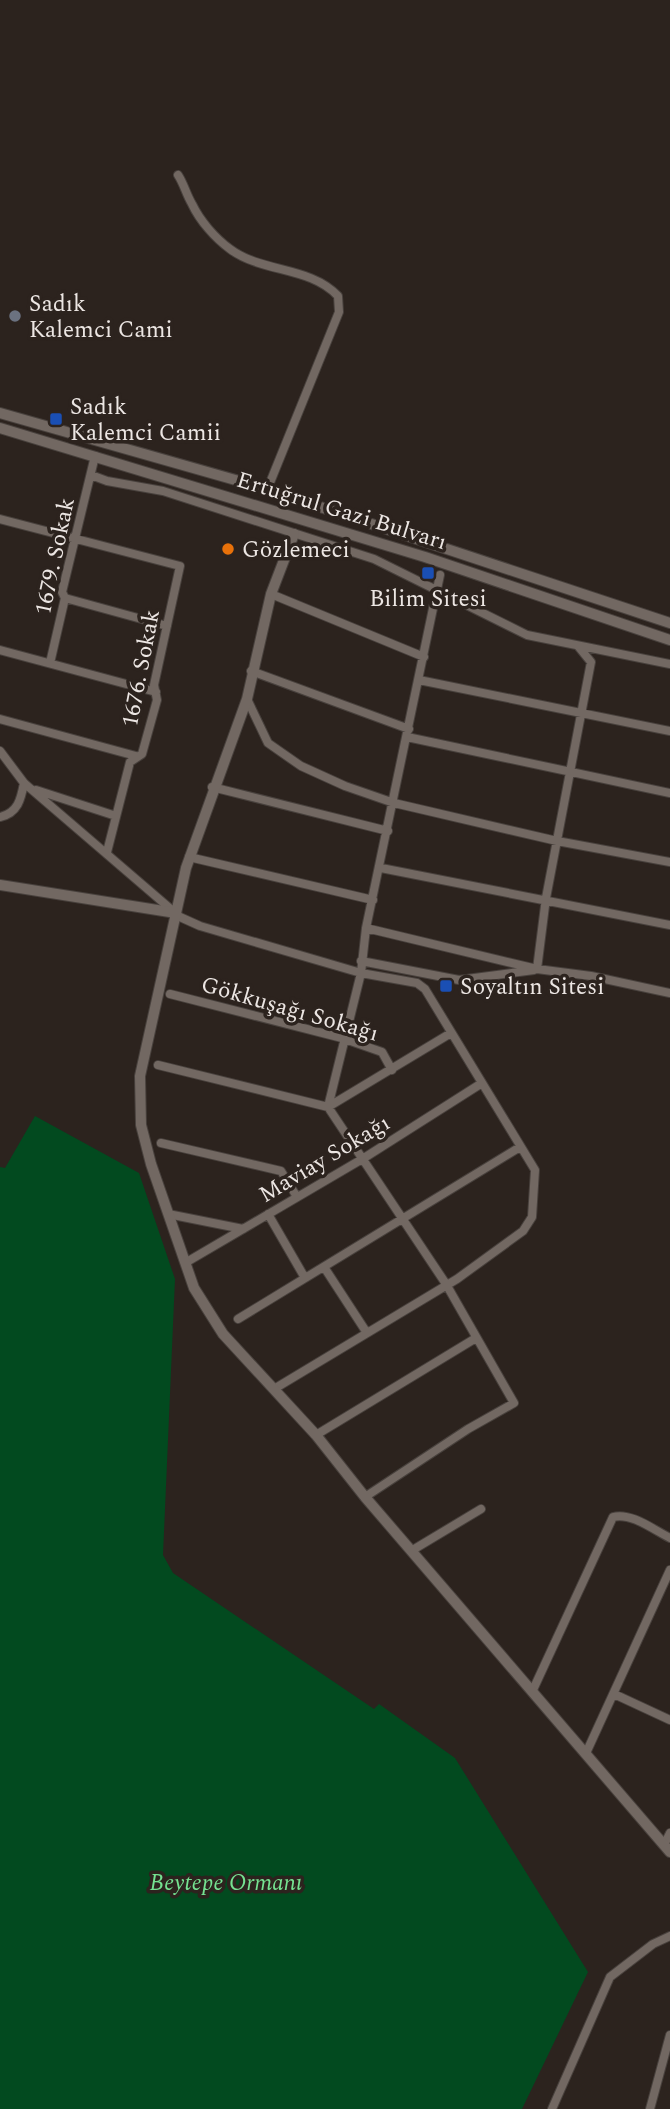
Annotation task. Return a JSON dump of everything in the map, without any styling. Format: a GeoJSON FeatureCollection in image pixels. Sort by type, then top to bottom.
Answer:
{"type":"FeatureCollection","features":[{"type":"Feature","properties":{"kind":"street"},"geometry":{"type":"LineString","coordinates":[[178,175],[192,205],[211,231],[231,250],[254,261],[313,279],[338,296],[339,312],[267,489]]}},
{"type":"Feature","properties":{"kind":"street","name":"Ertuğrul Gazi Bulvarı"},"geometry":{"type":"LineString","coordinates":[[0,413],[267,489],[670,623]]}},
{"type":"Feature","properties":{"kind":"street","name":"Ertuğrul Gazi Bulvarı"},"geometry":{"type":"LineString","coordinates":[[0,428],[425,557],[670,640]]}},
{"type":"Feature","properties":{"kind":"street","name":"1679. Sokak"},"geometry":{"type":"LineString","coordinates":[[50,663],[65,598],[62,592],[77,540],[94,456]]}},
{"type":"Feature","properties":{"kind":"street"},"geometry":{"type":"LineString","coordinates":[[91,475],[107,481],[163,491],[374,559],[527,635],[670,664]]}},
{"type":"Feature","properties":{"kind":"street"},"geometry":{"type":"LineString","coordinates":[[0,519],[77,540]]}},
{"type":"Feature","properties":{"kind":"street"},"geometry":{"type":"LineString","coordinates":[[294,534],[271,594],[251,671],[247,699],[212,787],[189,857],[140,1087],[141,1125],[194,1288],[223,1334],[316,1435],[365,1497],[532,1692],[587,1751],[667,1848]]}},
{"type":"Feature","properties":{"kind":"street","name":"1676. Sokak"},"geometry":{"type":"LineString","coordinates":[[77,540],[180,566],[154,685],[157,700],[142,754],[130,762],[107,852]]}},
{"type":"Feature","properties":{"kind":"street"},"geometry":{"type":"LineString","coordinates":[[425,557],[440,575]]}},
{"type":"Feature","properties":{"kind":"street"},"geometry":{"type":"LineString","coordinates":[[440,575],[459,568]]}},
{"type":"Feature","properties":{"kind":"street"},"geometry":{"type":"LineString","coordinates":[[328,1107],[342,1038],[361,973],[366,928],[381,868],[440,575]]}},
{"type":"Feature","properties":{"kind":"street"},"geometry":{"type":"LineString","coordinates":[[271,594],[424,657]]}},
{"type":"Feature","properties":{"kind":"street"},"geometry":{"type":"LineString","coordinates":[[65,598],[167,626]]}},
{"type":"Feature","properties":{"kind":"street"},"geometry":{"type":"LineString","coordinates":[[537,969],[546,898],[591,662],[577,646]]}},
{"type":"Feature","properties":{"kind":"street"},"geometry":{"type":"LineString","coordinates":[[0,650],[156,692]]}},
{"type":"Feature","properties":{"kind":"street"},"geometry":{"type":"LineString","coordinates":[[251,671],[408,733],[670,793]]}},
{"type":"Feature","properties":{"kind":"street"},"geometry":{"type":"LineString","coordinates":[[419,680],[670,731]]}},
{"type":"Feature","properties":{"kind":"street"},"geometry":{"type":"LineString","coordinates":[[247,699],[268,743],[301,766],[394,803],[557,841],[670,862]]}},
{"type":"Feature","properties":{"kind":"street"},"geometry":{"type":"LineString","coordinates":[[0,719],[136,756]]}},
{"type":"Feature","properties":{"kind":"street"},"geometry":{"type":"LineString","coordinates":[[0,751],[27,785],[176,913],[200,926],[361,973],[417,982],[425,989],[535,1170],[532,1217],[523,1231],[457,1279],[274,1389]]}},
{"type":"Feature","properties":{"kind":"street"},"geometry":{"type":"LineString","coordinates":[[27,785],[116,816]]}},
{"type":"Feature","properties":{"kind":"street"},"geometry":{"type":"LineString","coordinates":[[0,817],[13,811],[27,785]]}},
{"type":"Feature","properties":{"kind":"street"},"geometry":{"type":"LineString","coordinates":[[212,787],[388,831]]}},
{"type":"Feature","properties":{"kind":"street"},"geometry":{"type":"LineString","coordinates":[[189,857],[373,900]]}},
{"type":"Feature","properties":{"kind":"street"},"geometry":{"type":"LineString","coordinates":[[381,868],[546,898],[670,925]]}},
{"type":"Feature","properties":{"kind":"street"},"geometry":{"type":"LineString","coordinates":[[0,885],[176,913]]}},
{"type":"Feature","properties":{"kind":"street"},"geometry":{"type":"LineString","coordinates":[[366,928],[537,969],[670,993]]}},
{"type":"Feature","properties":{"kind":"street"},"geometry":{"type":"LineString","coordinates":[[361,961],[459,980],[537,969]]}},
{"type":"Feature","properties":{"kind":"street","name":"Gökkuşağı Sokağı"},"geometry":{"type":"LineString","coordinates":[[170,994],[342,1038],[382,1052],[392,1070]]}},
{"type":"Feature","properties":{"kind":"street"},"geometry":{"type":"LineString","coordinates":[[328,1107],[451,1033]]}},
{"type":"Feature","properties":{"kind":"street"},"geometry":{"type":"LineString","coordinates":[[158,1065],[328,1107],[446,1284],[514,1403],[365,1497]]}},
{"type":"Feature","properties":{"kind":"street","name":"Maviay Sokağı"},"geometry":{"type":"LineString","coordinates":[[185,1263],[364,1158],[482,1083]]}},
{"type":"Feature","properties":{"kind":"street"},"geometry":{"type":"LineString","coordinates":[[161,1143],[281,1171],[297,1197]]}},
{"type":"Feature","properties":{"kind":"street"},"geometry":{"type":"LineString","coordinates":[[238,1320],[520,1147]]}},
{"type":"Feature","properties":{"kind":"street"},"geometry":{"type":"LineString","coordinates":[[168,1214],[243,1229]]}},
{"type":"Feature","properties":{"kind":"street"},"geometry":{"type":"LineString","coordinates":[[268,1214],[305,1278]]}},
{"type":"Feature","properties":{"kind":"street"},"geometry":{"type":"LineString","coordinates":[[324,1267],[367,1333]]}},
{"type":"Feature","properties":{"kind":"street"},"geometry":{"type":"LineString","coordinates":[[316,1435],[476,1338]]}},
{"type":"Feature","properties":{"kind":"street"},"geometry":{"type":"LineString","coordinates":[[411,1550],[481,1508]]}},
{"type":"Feature","properties":{"kind":"street"},"geometry":{"type":"LineString","coordinates":[[532,1692],[613,1517],[621,1515],[630,1518],[670,1538]]}},
{"type":"Feature","properties":{"kind":"street"},"geometry":{"type":"LineString","coordinates":[[587,1751],[670,1570]]}},
{"type":"Feature","properties":{"kind":"street"},"geometry":{"type":"LineString","coordinates":[[614,1694],[670,1720]]}},
{"type":"Feature","properties":{"kind":"street"},"geometry":{"type":"LineString","coordinates":[[667,1848],[670,1833]]}},
{"type":"Feature","properties":{"kind":"street"},"geometry":{"type":"LineString","coordinates":[[552,2109],[610,1977],[653,1944],[670,1936]]}},
{"type":"Feature","properties":{"kind":"street"},"geometry":{"type":"LineString","coordinates":[[650,2109],[670,2035]]}},
{"type":"Feature","properties":{"kind":"green space","name":"Beytepe Ormanı"},"geometry":{"type":"Polygon","coordinates":[[[35,1116],[139,1173],[175,1279],[163,1555],[173,1573],[374,1709],[379,1704],[455,1758],[588,1972],[522,2109],[0,2109],[0,1167],[5,1168],[35,1116]]]}},
{"type":"Feature","properties":{"kind":"place","name":"Sadık Kalemci Cami"},"geometry":{"type":"Point","coordinates":[15,316]}},
{"type":"Feature","properties":{"kind":"place","name":"Sadık Kalemci Camii"},"geometry":{"type":"Point","coordinates":[56,419]}},
{"type":"Feature","properties":{"kind":"place","name":"Gözlemeci"},"geometry":{"type":"Point","coordinates":[228,549]}},
{"type":"Feature","properties":{"kind":"place","name":"Bilim Sitesi"},"geometry":{"type":"Point","coordinates":[428,573]}},
{"type":"Feature","properties":{"kind":"place","name":"Soyaltın Sitesi"},"geometry":{"type":"Point","coordinates":[446,986]}}]}
